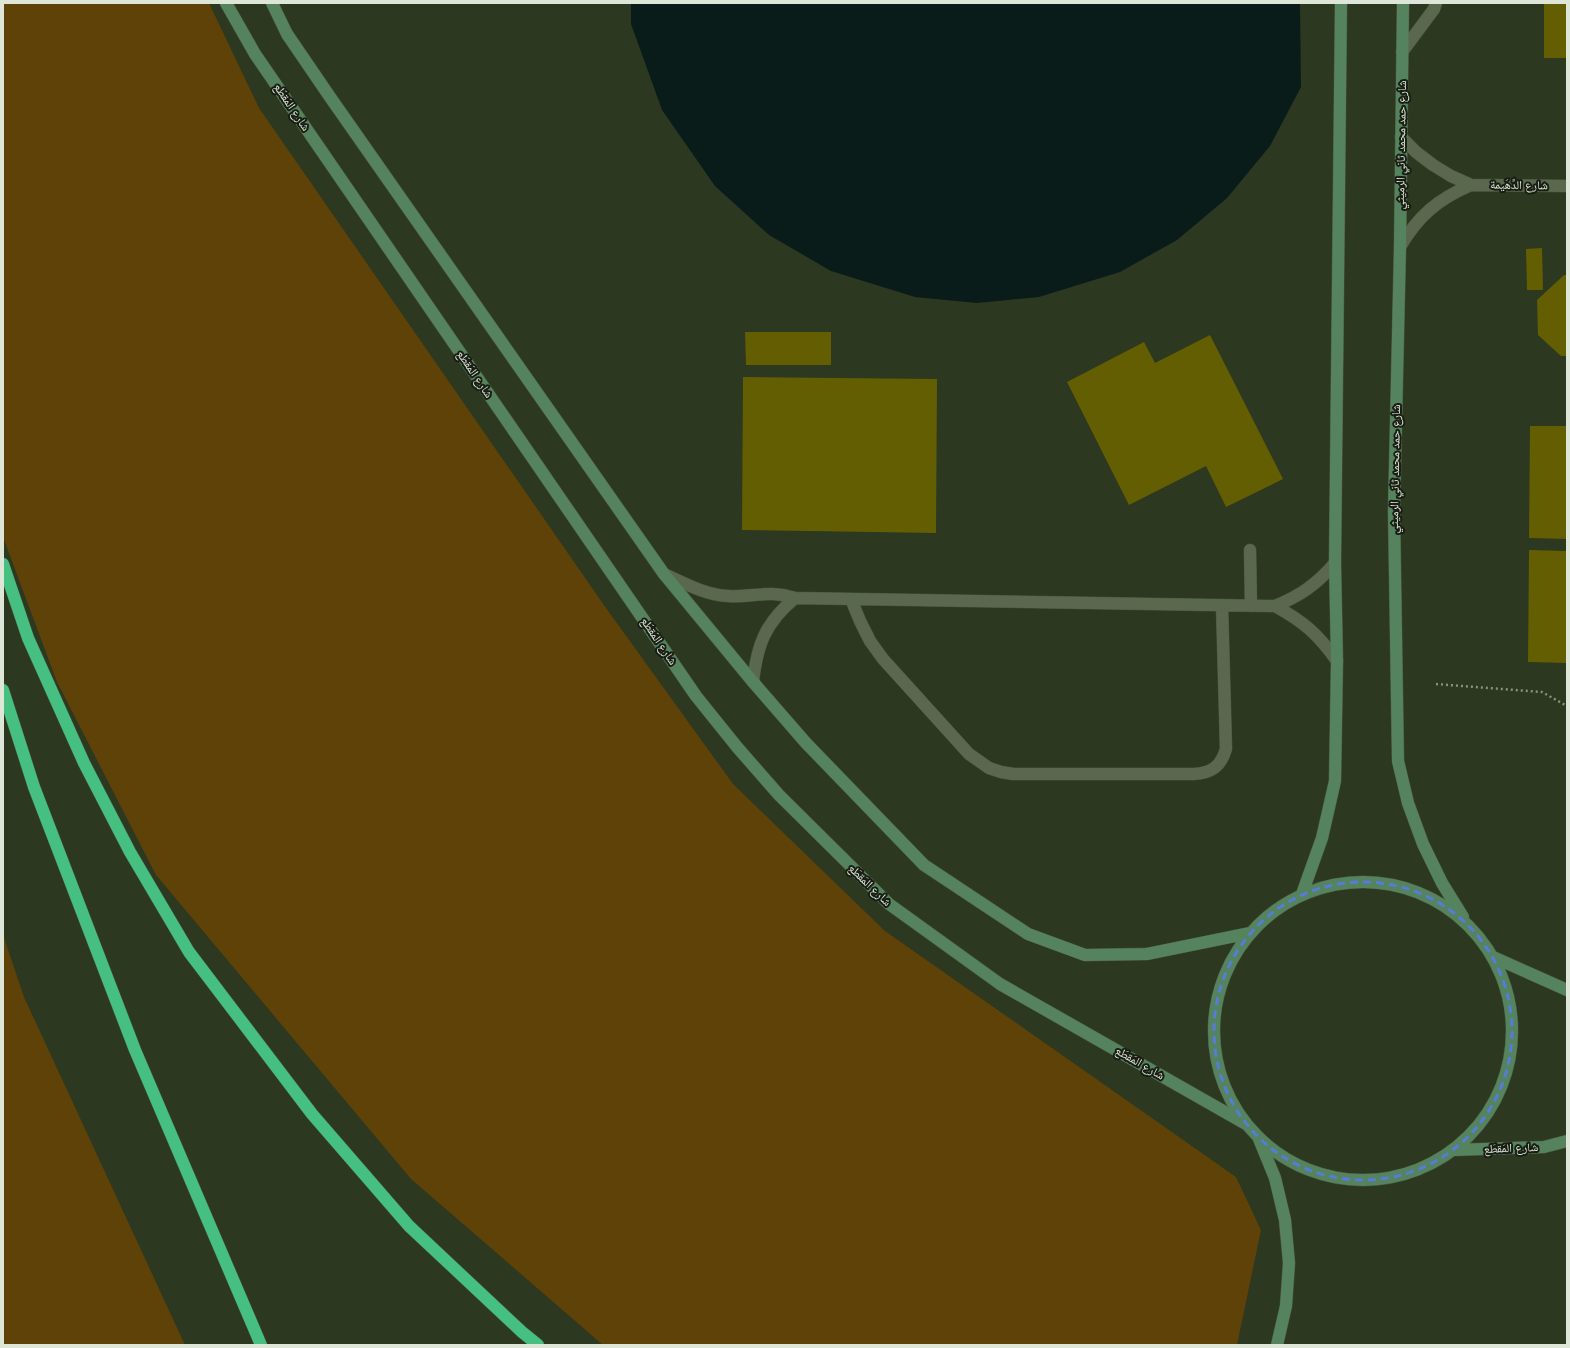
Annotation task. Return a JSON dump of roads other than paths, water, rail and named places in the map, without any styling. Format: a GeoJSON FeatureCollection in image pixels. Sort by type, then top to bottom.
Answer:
{"type":"FeatureCollection","features":[{"type":"Feature","properties":{"kind":"highway"},"geometry":{"type":"LineString","coordinates":[[3,564],[28,638],[84,763],[130,852],[189,952],[312,1114],[409,1226],[522,1332],[538,1345]]}},
{"type":"Feature","properties":{"kind":"highway"},"geometry":{"type":"LineString","coordinates":[[3,690],[34,787],[132,1042],[261,1345]]}},
{"type":"Feature","properties":{"kind":"street","name":"شارع المَقطَع"},"geometry":{"type":"LineString","coordinates":[[226,3],[256,54],[696,696],[737,748],[779,795],[889,904],[1000,984],[1246,1124]]}},
{"type":"Feature","properties":{"kind":"street"},"geometry":{"type":"LineString","coordinates":[[272,3],[287,34],[330,97],[664,574],[753,682],[806,743],[924,865],[1028,934],[1085,955],[1147,954],[1250,932]]}},
{"type":"Feature","properties":{"kind":"street"},"geometry":{"type":"LineString","coordinates":[[1302,894],[1322,838],[1335,781],[1336,661],[1334,564],[1341,3]]}},
{"type":"Feature","properties":{"kind":"street","name":"شارع حمد محمد ثاني الرميثي"},"geometry":{"type":"LineString","coordinates":[[1403,3],[1400,247],[1394,511],[1398,761],[1408,803],[1423,844],[1442,883],[1465,920]]}},
{"type":"Feature","properties":{"kind":"street"},"geometry":{"type":"LineString","coordinates":[[1402,52],[1434,9],[1436,3]]}},
{"type":"Feature","properties":{"kind":"street","name":"شارع الدِّهَيمة"},"geometry":{"type":"LineString","coordinates":[[1401,137],[1416,152],[1433,165],[1451,176],[1472,185]]}},
{"type":"Feature","properties":{"kind":"street","name":"شارع الدِّهَيمة"},"geometry":{"type":"LineString","coordinates":[[1400,247],[1410,230],[1423,215],[1454,192],[1472,185],[1567,186]]}},
{"type":"Feature","properties":{"kind":"street"},"geometry":{"type":"LineString","coordinates":[[1250,550],[1251,606]]}},
{"type":"Feature","properties":{"kind":"street"},"geometry":{"type":"LineString","coordinates":[[664,574],[708,593],[728,596],[771,593],[783,594],[795,598],[1275,606],[1293,599],[1308,590],[1322,578],[1334,564]]}},
{"type":"Feature","properties":{"kind":"street"},"geometry":{"type":"LineString","coordinates":[[753,682],[755,663],[760,644],[768,627],[780,610],[795,598]]}},
{"type":"Feature","properties":{"kind":"street"},"geometry":{"type":"LineString","coordinates":[[852,599],[860,621],[870,641],[883,659],[964,748],[979,762],[989,768],[1013,774],[1194,774],[1210,771],[1217,766],[1223,759],[1226,749],[1222,605]]}},
{"type":"Feature","properties":{"kind":"street"},"geometry":{"type":"LineString","coordinates":[[1275,606],[1294,616],[1311,629],[1325,644],[1336,661]]}},
{"type":"Feature","properties":{"kind":"street"},"geometry":{"type":"LineString","coordinates":[[1344,882],[1387,883],[1428,896],[1465,920],[1493,957],[1509,997],[1512,1040],[1504,1081],[1484,1120],[1454,1150],[1426,1167],[1383,1180],[1338,1179],[1295,1165],[1259,1138],[1246,1124],[1222,1079],[1214,1028],[1224,977],[1250,932],[1274,910],[1302,894],[1344,882]]}},
{"type":"Feature","properties":{"kind":"street"},"geometry":{"type":"LineString","coordinates":[[1493,957],[1567,990]]}},
{"type":"Feature","properties":{"kind":"street"},"geometry":{"type":"LineString","coordinates":[[1259,1138],[1275,1178],[1285,1220],[1289,1263],[1286,1306],[1277,1345]]}},
{"type":"Feature","properties":{"kind":"street","name":"شارع المَقطَع"},"geometry":{"type":"LineString","coordinates":[[1454,1150],[1544,1147],[1567,1141]]}},
{"type":"Feature","properties":{"kind":"water"},"geometry":{"type":"Polygon","coordinates":[[[631,3],[1300,3],[1301,87],[1270,146],[1227,198],[1177,240],[1120,272],[1039,297],[977,303],[915,297],[831,271],[769,235],[715,186],[662,110],[631,24],[631,3]]]}}]}
